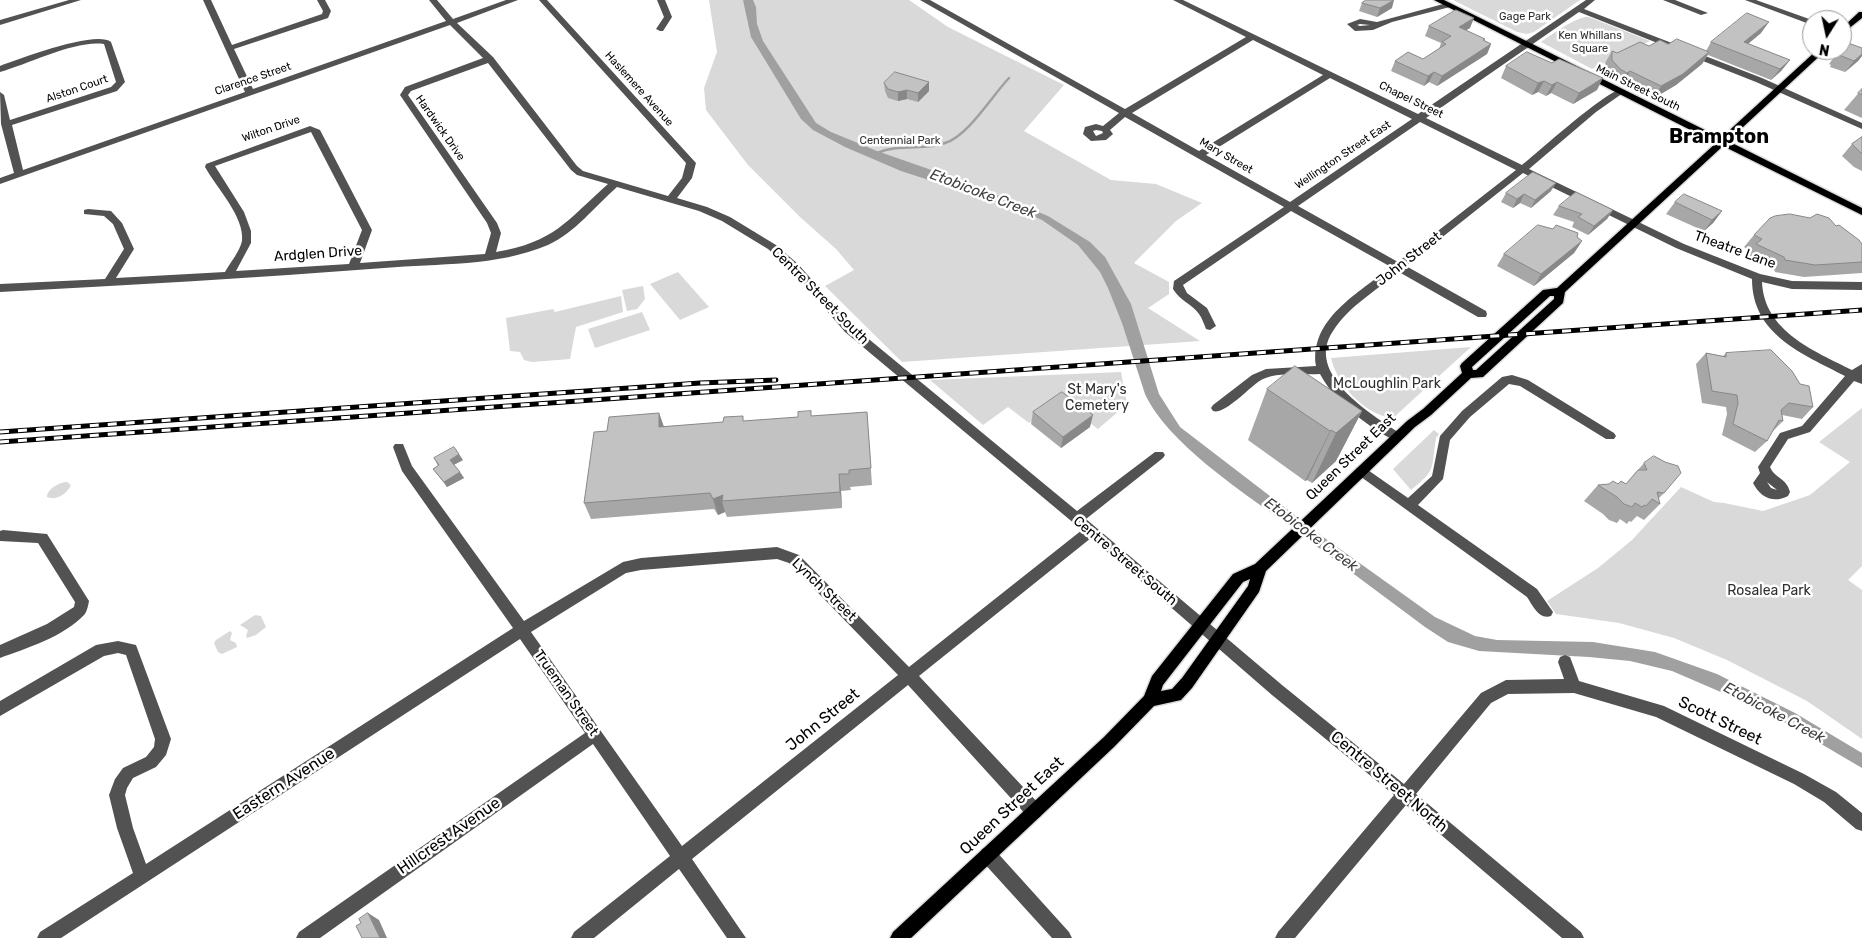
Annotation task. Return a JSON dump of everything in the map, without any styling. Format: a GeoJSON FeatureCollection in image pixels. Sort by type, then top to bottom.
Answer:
{"type":"FeatureCollection","features":[{"type":"Feature","properties":{"kind":"main road","name":"Main Street South"},"geometry":{"type":"LineString","coordinates":[[1438,0],[1862,212]]}},
{"type":"Feature","properties":{"kind":"main road"},"geometry":{"type":"LineString","coordinates":[[1852,23],[1862,14]]}},
{"type":"Feature","properties":{"kind":"main road","name":"Queen Street East"},"geometry":{"type":"LineString","coordinates":[[898,938],[1109,742],[1150,700],[1157,681],[1238,578],[1260,568],[1361,471],[1468,374],[1479,374],[1559,300],[1560,291],[1811,60]]}},
{"type":"Feature","properties":{"kind":"main road","name":"Queen Street East"},"geometry":{"type":"LineString","coordinates":[[1150,700],[1176,695],[1187,683],[1254,588],[1260,568]]}},
{"type":"Feature","properties":{"kind":"street"},"geometry":{"type":"LineString","coordinates":[[0,23],[78,0]]}},
{"type":"Feature","properties":{"kind":"street"},"geometry":{"type":"LineString","coordinates":[[207,0],[250,93]]}},
{"type":"Feature","properties":{"kind":"street"},"geometry":{"type":"LineString","coordinates":[[230,48],[325,16],[327,11],[321,0]]}},
{"type":"Feature","properties":{"kind":"street","name":"Centre Street South"},"geometry":{"type":"LineString","coordinates":[[433,0],[451,22],[490,59],[574,168],[580,173],[671,199],[726,219],[759,237],[794,266],[849,329],[1018,468],[1202,626]]}},
{"type":"Feature","properties":{"kind":"street","name":"Clarence Street"},"geometry":{"type":"LineString","coordinates":[[0,181],[514,0]]}},
{"type":"Feature","properties":{"kind":"street","name":"Haslemere Avenue"},"geometry":{"type":"LineString","coordinates":[[542,0],[691,164],[688,177],[671,199]]}},
{"type":"Feature","properties":{"kind":"street"},"geometry":{"type":"LineString","coordinates":[[660,29],[668,17],[661,0]]}},
{"type":"Feature","properties":{"kind":"street","name":"Mary Street"},"geometry":{"type":"LineString","coordinates":[[924,0],[1482,314]]}},
{"type":"Feature","properties":{"kind":"street","name":"Chapel Street"},"geometry":{"type":"LineString","coordinates":[[1177,0],[1633,223]]}},
{"type":"Feature","properties":{"kind":"street","name":"Wellington Street East"},"geometry":{"type":"LineString","coordinates":[[1210,326],[1203,311],[1183,296],[1178,289],[1178,284],[1591,0]]}},
{"type":"Feature","properties":{"kind":"street"},"geometry":{"type":"LineString","coordinates":[[1667,0],[1704,13]]}},
{"type":"Feature","properties":{"kind":"street"},"geometry":{"type":"LineString","coordinates":[[1749,0],[1802,19]]}},
{"type":"Feature","properties":{"kind":"street"},"geometry":{"type":"LineString","coordinates":[[1376,24],[1447,5]]}},
{"type":"Feature","properties":{"kind":"street"},"geometry":{"type":"LineString","coordinates":[[1578,9],[1780,89],[1862,126]]}},
{"type":"Feature","properties":{"kind":"street"},"geometry":{"type":"LineString","coordinates":[[1105,129],[1125,113],[1252,37]]}},
{"type":"Feature","properties":{"kind":"street","name":"Alston Court"},"geometry":{"type":"LineString","coordinates":[[0,69],[86,42],[103,40],[106,42],[120,82],[114,89],[6,124]]}},
{"type":"Feature","properties":{"kind":"street","name":"Hardwick Drive"},"geometry":{"type":"LineString","coordinates":[[489,257],[496,233],[492,223],[404,95],[408,89],[490,59]]}},
{"type":"Feature","properties":{"kind":"street"},"geometry":{"type":"LineString","coordinates":[[1199,155],[1331,74]]}},
{"type":"Feature","properties":{"kind":"street","name":"John Street"},"geometry":{"type":"LineString","coordinates":[[1325,370],[1321,356],[1322,339],[1333,320],[1345,308],[1596,108],[1620,91]]}},
{"type":"Feature","properties":{"kind":"street"},"geometry":{"type":"LineString","coordinates":[[0,95],[19,175]]}},
{"type":"Feature","properties":{"kind":"street","name":"Wilton Drive"},"geometry":{"type":"LineString","coordinates":[[229,274],[247,240],[243,218],[214,175],[210,167],[211,164],[310,129],[315,130],[367,230],[353,267]]}},
{"type":"Feature","properties":{"kind":"street","name":"Ardglen Drive"},"geometry":{"type":"LineString","coordinates":[[0,288],[489,257],[526,248],[553,237],[576,220],[614,184]]}},
{"type":"Feature","properties":{"kind":"street"},"geometry":{"type":"LineString","coordinates":[[88,212],[107,213],[117,223],[129,249],[108,282]]}},
{"type":"Feature","properties":{"kind":"street","name":"Theatre Lane"},"geometry":{"type":"LineString","coordinates":[[1633,223],[1680,246],[1757,277],[1809,286],[1862,286]]}},
{"type":"Feature","properties":{"kind":"street"},"geometry":{"type":"LineString","coordinates":[[1757,277],[1759,300],[1764,312],[1783,334],[1816,358],[1859,374],[1806,429],[1784,436],[1764,467],[1768,478]]}},
{"type":"Feature","properties":{"kind":"street"},"geometry":{"type":"LineString","coordinates":[[1217,408],[1256,378],[1270,372],[1325,370],[1335,389],[1345,400],[1397,438]]}},
{"type":"Feature","properties":{"kind":"street"},"geometry":{"type":"LineString","coordinates":[[1409,505],[1437,479],[1444,439],[1466,414],[1506,380],[1512,379],[1524,383],[1610,436]]}},
{"type":"Feature","properties":{"kind":"street","name":"Trueman Street"},"geometry":{"type":"LineString","coordinates":[[399,447],[406,468],[522,630],[737,938]]}},
{"type":"Feature","properties":{"kind":"street"},"geometry":{"type":"LineString","coordinates":[[1076,519],[1159,455]]}},
{"type":"Feature","properties":{"kind":"street"},"geometry":{"type":"LineString","coordinates":[[1361,471],[1532,593],[1546,612]]}},
{"type":"Feature","properties":{"kind":"street","name":"John Street"},"geometry":{"type":"LineString","coordinates":[[580,938],[908,674],[1090,531]]}},
{"type":"Feature","properties":{"kind":"street"},"geometry":{"type":"LineString","coordinates":[[0,652],[21,644],[72,617],[80,610],[82,601],[42,538],[2,535]]}},
{"type":"Feature","properties":{"kind":"street","name":"Lynch Street"},"geometry":{"type":"LineString","coordinates":[[522,630],[623,568],[641,564],[777,553],[794,559],[808,570],[908,674],[1034,811]]}},
{"type":"Feature","properties":{"kind":"street","name":"Centre Street North"},"geometry":{"type":"LineString","coordinates":[[1202,626],[1575,938]]}},
{"type":"Feature","properties":{"kind":"street","name":"Eastern Avenue"},"geometry":{"type":"LineString","coordinates":[[46,938],[522,630]]}},
{"type":"Feature","properties":{"kind":"street"},"geometry":{"type":"LineString","coordinates":[[0,709],[101,650],[118,647],[131,650],[163,739],[161,750],[151,762],[128,773],[120,784],[117,794],[125,828],[142,876]]}},
{"type":"Feature","properties":{"kind":"street"},"geometry":{"type":"LineString","coordinates":[[1565,662],[1574,686]]}},
{"type":"Feature","properties":{"kind":"street","name":"Scott Street"},"geometry":{"type":"LineString","coordinates":[[1284,938],[1486,698],[1506,688],[1574,686],[1659,711],[1772,765],[1830,797],[1862,823]]}},
{"type":"Feature","properties":{"kind":"street","name":"Hillcrest Avenue"},"geometry":{"type":"LineString","coordinates":[[305,938],[594,735]]}},
{"type":"Feature","properties":{"kind":"street"},"geometry":{"type":"LineString","coordinates":[[988,855],[1063,938]]}},
{"type":"Feature","properties":{"kind":"green space","name":"Centennial Park"},"geometry":{"type":"Polygon","coordinates":[[[709,0],[909,0],[948,27],[1064,85],[1024,131],[1111,180],[1156,184],[1202,203],[1176,221],[1134,263],[1169,282],[1169,294],[1148,308],[1200,341],[902,362],[825,286],[854,270],[836,249],[800,217],[748,165],[706,110],[704,88],[717,52],[709,0]]]}},
{"type":"Feature","properties":{"kind":"green space","name":"Gage Park"},"geometry":{"type":"Polygon","coordinates":[[[1453,0],[1580,0],[1534,32],[1527,34],[1517,32],[1453,0]]]}},
{"type":"Feature","properties":{"kind":"green space","name":"Ken Whillans Square"},"geometry":{"type":"Polygon","coordinates":[[[1585,17],[1650,41],[1592,69],[1541,42],[1568,24],[1585,17]]]}},
{"type":"Feature","properties":{"kind":"green space"},"geometry":{"type":"Polygon","coordinates":[[[678,272],[709,307],[680,320],[650,284],[678,272]]]}},
{"type":"Feature","properties":{"kind":"green space"},"geometry":{"type":"Polygon","coordinates":[[[643,286],[645,299],[637,309],[627,311],[622,290],[643,286]]]}},
{"type":"Feature","properties":{"kind":"green space"},"geometry":{"type":"Polygon","coordinates":[[[621,296],[623,312],[576,327],[570,359],[532,362],[524,360],[520,352],[510,351],[506,318],[553,309],[555,312],[621,296]]]}},
{"type":"Feature","properties":{"kind":"green space"},"geometry":{"type":"Polygon","coordinates":[[[642,312],[650,330],[595,348],[588,329],[642,312]]]}},
{"type":"Feature","properties":{"kind":"green space","name":"McLoughlin Park"},"geometry":{"type":"Polygon","coordinates":[[[1471,347],[1393,418],[1372,411],[1354,397],[1339,378],[1331,358],[1471,347]]]}},
{"type":"Feature","properties":{"kind":"green space","name":"St Mary's Cemetery"},"geometry":{"type":"Polygon","coordinates":[[[1121,372],[1127,404],[1098,429],[1060,401],[1029,423],[1008,407],[983,425],[930,380],[1121,372]]]}},
{"type":"Feature","properties":{"kind":"green space","name":"Rosalea Park"},"geometry":{"type":"Polygon","coordinates":[[[1862,408],[1862,566],[1848,580],[1862,590],[1862,739],[1807,701],[1727,660],[1674,638],[1619,623],[1556,614],[1547,601],[1598,568],[1632,540],[1681,487],[1714,502],[1763,511],[1810,495],[1850,462],[1819,442],[1862,408]]]}},
{"type":"Feature","properties":{"kind":"green space"},"geometry":{"type":"Polygon","coordinates":[[[1434,430],[1439,434],[1436,438],[1433,463],[1425,477],[1411,490],[1393,469],[1434,430]]]}},
{"type":"Feature","properties":{"kind":"green space"},"geometry":{"type":"Polygon","coordinates":[[[67,482],[71,485],[64,494],[54,498],[47,497],[49,491],[54,486],[67,482]]]}},
{"type":"Feature","properties":{"kind":"green space"},"geometry":{"type":"Polygon","coordinates":[[[255,615],[261,616],[266,627],[256,635],[247,638],[248,630],[240,625],[255,615]]]}},
{"type":"Feature","properties":{"kind":"green space"},"geometry":{"type":"Polygon","coordinates":[[[230,631],[232,633],[230,640],[236,643],[237,647],[222,654],[218,652],[214,643],[230,631]]]}},
{"type":"Feature","properties":{"kind":"water"},"geometry":{"type":"Polygon","coordinates":[[[743,0],[753,0],[756,7],[757,24],[763,41],[816,123],[831,132],[877,151],[963,181],[1048,216],[1090,242],[1105,257],[1131,304],[1159,394],[1180,427],[1326,539],[1435,617],[1475,636],[1497,640],[1593,642],[1655,652],[1717,674],[1795,713],[1862,753],[1862,768],[1765,711],[1672,671],[1630,661],[1479,651],[1448,642],[1425,627],[1227,481],[1170,430],[1145,394],[1122,323],[1108,288],[1100,272],[1078,245],[1042,220],[1015,208],[901,171],[845,147],[813,130],[801,119],[751,37],[743,0]]]}},
{"type":"Feature","properties":{"kind":"building"},"geometry":{"type":"Polygon","coordinates":[[[1366,0],[1394,0],[1380,8],[1362,3],[1366,0]]]}},
{"type":"Feature","properties":{"kind":"building"},"geometry":{"type":"Polygon","coordinates":[[[1456,10],[1474,18],[1459,27],[1485,39],[1483,40],[1491,44],[1442,76],[1434,72],[1428,76],[1395,61],[1408,52],[1423,59],[1446,44],[1442,42],[1451,36],[1429,26],[1456,10]]]}},
{"type":"Feature","properties":{"kind":"building"},"geometry":{"type":"Polygon","coordinates":[[[1747,13],[1769,22],[1744,42],[1790,60],[1780,69],[1711,42],[1747,13]]]}},
{"type":"Feature","properties":{"kind":"building"},"geometry":{"type":"Polygon","coordinates":[[[1677,39],[1709,52],[1683,74],[1661,86],[1630,71],[1627,73],[1620,69],[1612,60],[1612,51],[1617,53],[1640,42],[1649,46],[1660,40],[1668,44],[1677,39]]]}},
{"type":"Feature","properties":{"kind":"building"},"geometry":{"type":"Polygon","coordinates":[[[1852,44],[1862,48],[1862,54],[1854,61],[1852,60],[1852,44]]]}},
{"type":"Feature","properties":{"kind":"building"},"geometry":{"type":"Polygon","coordinates":[[[1527,52],[1552,63],[1559,59],[1603,78],[1579,93],[1557,82],[1552,85],[1544,81],[1538,83],[1506,66],[1527,52]]]}},
{"type":"Feature","properties":{"kind":"building"},"geometry":{"type":"Polygon","coordinates":[[[895,72],[929,82],[918,93],[907,90],[898,92],[888,89],[884,83],[895,72]]]}},
{"type":"Feature","properties":{"kind":"building"},"geometry":{"type":"Polygon","coordinates":[[[1862,137],[1862,154],[1852,144],[1862,137]]]}},
{"type":"Feature","properties":{"kind":"building"},"geometry":{"type":"Polygon","coordinates":[[[1533,172],[1556,183],[1535,200],[1524,194],[1517,199],[1506,193],[1533,172]]]}},
{"type":"Feature","properties":{"kind":"building"},"geometry":{"type":"Polygon","coordinates":[[[1576,192],[1613,210],[1594,226],[1578,217],[1582,214],[1559,206],[1576,192]]]}},
{"type":"Feature","properties":{"kind":"building"},"geometry":{"type":"Polygon","coordinates":[[[1684,194],[1722,211],[1712,220],[1675,202],[1684,194]]]}},
{"type":"Feature","properties":{"kind":"building"},"geometry":{"type":"Polygon","coordinates":[[[1790,214],[1810,218],[1817,214],[1829,218],[1836,226],[1839,225],[1862,244],[1862,262],[1815,265],[1785,260],[1784,257],[1756,244],[1762,239],[1754,235],[1770,218],[1790,214]]]}},
{"type":"Feature","properties":{"kind":"building"},"geometry":{"type":"Polygon","coordinates":[[[1538,225],[1553,229],[1556,225],[1578,233],[1577,237],[1582,241],[1541,274],[1504,254],[1538,225]]]}},
{"type":"Feature","properties":{"kind":"building"},"geometry":{"type":"Polygon","coordinates":[[[1771,350],[1792,371],[1800,384],[1809,386],[1813,407],[1789,403],[1781,410],[1783,421],[1779,420],[1767,441],[1733,424],[1738,403],[1737,395],[1712,391],[1706,353],[1726,357],[1726,353],[1771,350]]]}},
{"type":"Feature","properties":{"kind":"building"},"geometry":{"type":"Polygon","coordinates":[[[1295,366],[1362,411],[1336,433],[1330,431],[1267,389],[1295,366]]]}},
{"type":"Feature","properties":{"kind":"building"},"geometry":{"type":"Polygon","coordinates":[[[1062,392],[1093,415],[1063,437],[1033,412],[1062,392]]]}},
{"type":"Feature","properties":{"kind":"building"},"geometry":{"type":"Polygon","coordinates":[[[811,411],[811,416],[867,412],[871,468],[849,470],[849,474],[839,474],[840,492],[722,501],[723,495],[713,499],[710,493],[584,503],[594,432],[607,431],[609,417],[659,413],[659,427],[723,422],[724,417],[743,416],[743,421],[798,417],[798,412],[811,411]]]}},
{"type":"Feature","properties":{"kind":"building"},"geometry":{"type":"Polygon","coordinates":[[[454,447],[459,454],[450,460],[460,472],[444,482],[433,469],[439,465],[434,458],[454,447]]]}},
{"type":"Feature","properties":{"kind":"building"},"geometry":{"type":"Polygon","coordinates":[[[1654,456],[1678,466],[1681,473],[1664,493],[1657,492],[1660,504],[1652,499],[1646,506],[1642,507],[1635,503],[1632,507],[1624,504],[1617,497],[1598,485],[1609,484],[1613,481],[1618,484],[1621,481],[1626,484],[1638,470],[1647,470],[1644,463],[1654,456]]]}},
{"type":"Feature","properties":{"kind":"building"},"geometry":{"type":"Polygon","coordinates":[[[368,913],[380,938],[362,938],[356,926],[361,923],[359,919],[368,913]]]}},
{"type":"Feature","properties":{"kind":"waterway","name":"Etobicoke Creek"},"geometry":{"type":"LineString","coordinates":[[877,153],[894,148],[929,147],[954,139],[971,124],[1009,78]]}},
{"type":"Feature","properties":{"kind":"railway"},"geometry":{"type":"LineString","coordinates":[[0,442],[1862,310]]}},
{"type":"Feature","properties":{"kind":"railway"},"geometry":{"type":"LineString","coordinates":[[0,432],[700,383],[776,380]]}},
{"type":"Feature","properties":{"kind":"district","name":"Brampton"},"geometry":{"type":"Point","coordinates":[1719,137]}}]}
